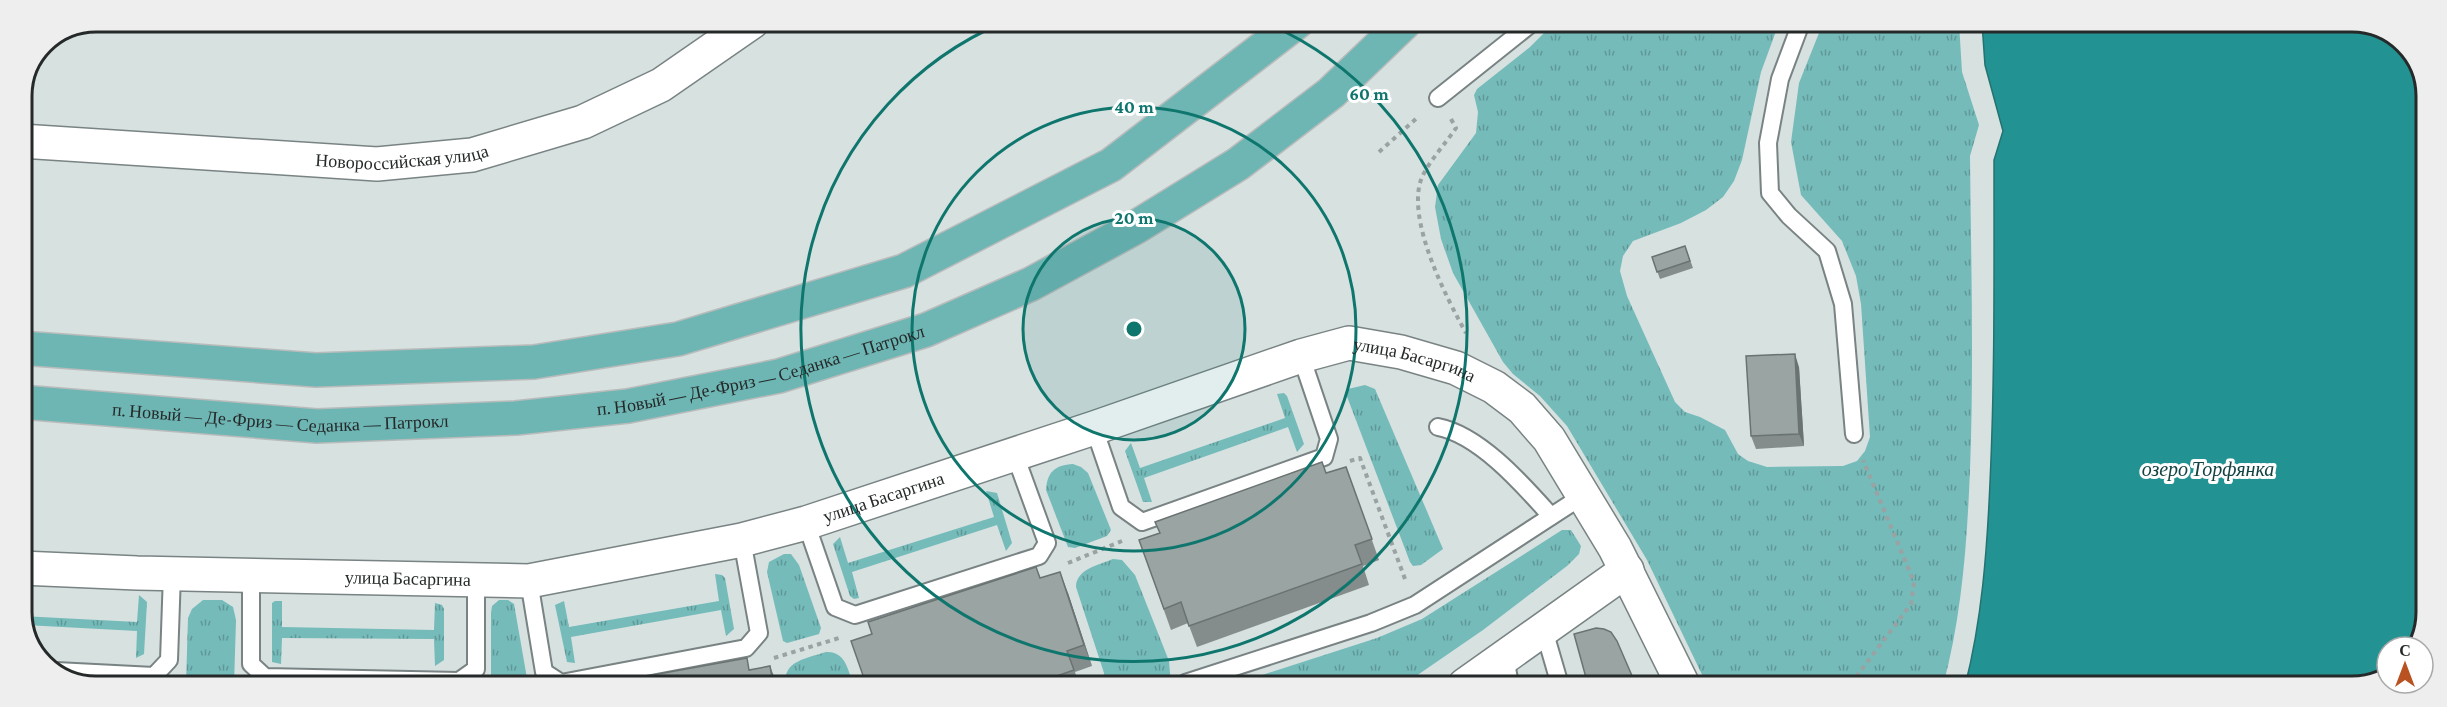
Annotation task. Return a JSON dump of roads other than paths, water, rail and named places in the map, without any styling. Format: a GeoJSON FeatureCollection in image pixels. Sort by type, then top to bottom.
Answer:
{"type":"FeatureCollection","features":[{"type":"Feature","properties":{"kind":"highway"},"geometry":{"type":"LineString","coordinates":[[32,349],[316,370],[534,362],[678,339],[904,271],[946,250],[1111,165],[1284,32]]}},
{"type":"Feature","properties":{"kind":"highway","name":"п. Новый — Де-Фриз — Седанка — Патрокл"},"geometry":{"type":"LineString","coordinates":[[32,403],[317,426],[516,418],[628,405],[779,376],[926,330],[1030,284],[1136,227],[1238,164],[1331,93],[1395,32]]}},
{"type":"Feature","properties":{"kind":"street","name":"Новороссийская улица"},"geometry":{"type":"LineString","coordinates":[[32,142],[376,164],[472,156],[583,122],[661,84],[737,32]]}},
{"type":"Feature","properties":{"kind":"street","name":"улица Басаргина"},"geometry":{"type":"LineString","coordinates":[[32,568],[251,576],[529,581],[742,540],[806,523],[1015,455],[1301,356],[1349,343],[1401,352],[1456,368],[1494,387],[1522,408],[1549,439],[1628,570],[1679,676]]}},
{"type":"Feature","properties":{"kind":"street"},"geometry":{"type":"LineString","coordinates":[[1493,676],[1508,671],[1544,630],[1628,570]]}},
{"type":"Feature","properties":{"kind":"lane"},"geometry":{"type":"LineString","coordinates":[[1438,98],[1522,32]]}},
{"type":"Feature","properties":{"kind":"lane"},"geometry":{"type":"LineString","coordinates":[[1797,32],[1779,79],[1768,143],[1770,193],[1790,216],[1827,250],[1843,304],[1854,434]]}},
{"type":"Feature","properties":{"kind":"lane"},"geometry":{"type":"LineString","coordinates":[[1094,428],[1121,507],[1142,522],[1324,457],[1329,439],[1301,356]]}},
{"type":"Feature","properties":{"kind":"lane"},"geometry":{"type":"LineString","coordinates":[[1438,427],[1452,430],[1488,453],[1551,516]]}},
{"type":"Feature","properties":{"kind":"lane"},"geometry":{"type":"LineString","coordinates":[[806,523],[836,607],[855,615],[1039,556],[1047,543],[1015,455]]}},
{"type":"Feature","properties":{"kind":"lane"},"geometry":{"type":"LineString","coordinates":[[1207,676],[1371,623],[1415,605],[1584,495]]}},
{"type":"Feature","properties":{"kind":"lane"},"geometry":{"type":"LineString","coordinates":[[598,676],[746,648],[759,633],[742,540]]}},
{"type":"Feature","properties":{"kind":"lane"},"geometry":{"type":"LineString","coordinates":[[75,672],[154,676],[169,660],[172,574]]}},
{"type":"Feature","properties":{"kind":"lane"},"geometry":{"type":"LineString","coordinates":[[251,576],[251,664],[264,676]]}},
{"type":"Feature","properties":{"kind":"lane"},"geometry":{"type":"LineString","coordinates":[[466,676],[476,669],[476,581]]}},
{"type":"Feature","properties":{"kind":"lane"},"geometry":{"type":"LineString","coordinates":[[529,581],[544,672],[550,676]]}},
{"type":"Feature","properties":{"kind":"lane"},"geometry":{"type":"LineString","coordinates":[[1544,630],[1557,676]]}},
{"type":"Feature","properties":{"kind":"water","name":"озеро Торфянка"},"geometry":{"type":"Polygon","coordinates":[[[1983,32],[2360,32],[2376,36],[2387,42],[2397,50],[2407,64],[2415,92],[2416,611],[2411,635],[2375,635],[2375,671],[2351,676],[1967,676],[1980,611],[1987,534],[1993,403],[1994,160],[2003,131],[1985,65],[1983,32]]]}}]}
